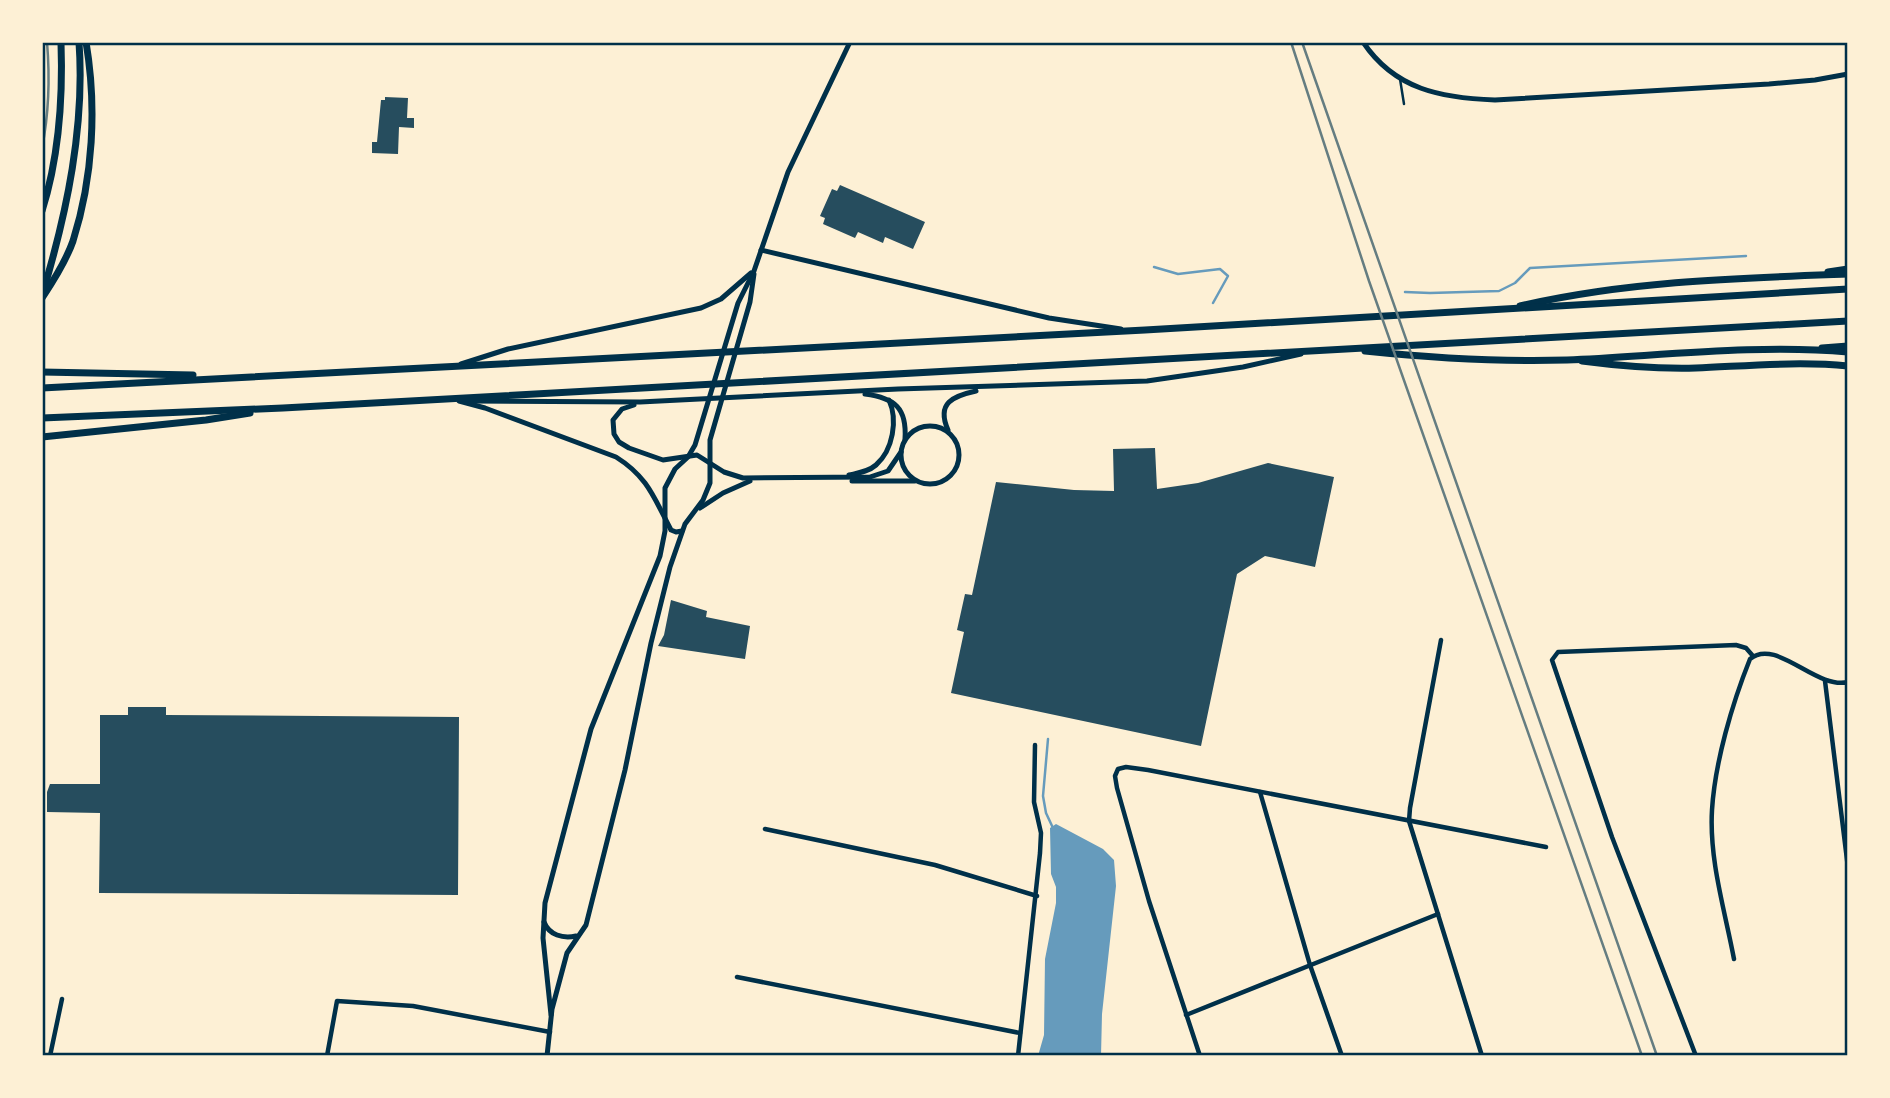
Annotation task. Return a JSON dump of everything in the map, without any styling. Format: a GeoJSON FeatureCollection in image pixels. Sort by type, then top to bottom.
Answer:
{"type":"FeatureCollection","features":[{"type":"Feature","properties":{"kind":"main road"},"geometry":{"type":"LineString","coordinates":[[43,207],[54,158],[62,86],[61,42]]}},
{"type":"Feature","properties":{"kind":"main road"},"geometry":{"type":"LineString","coordinates":[[42,296],[59,239],[74,166],[79,96],[79,42]]}},
{"type":"Feature","properties":{"kind":"main road"},"geometry":{"type":"LineString","coordinates":[[42,296],[59,271],[73,242],[85,191],[92,129],[92,94],[86,42]]}},
{"type":"Feature","properties":{"kind":"main road"},"geometry":{"type":"LineString","coordinates":[[1812,275],[1848,269]]}},
{"type":"Feature","properties":{"kind":"main road"},"geometry":{"type":"LineString","coordinates":[[1499,310],[1574,293],[1628,286],[1848,274]]}},
{"type":"Feature","properties":{"kind":"main road"},"geometry":{"type":"LineString","coordinates":[[42,388],[1145,330],[1848,289]]}},
{"type":"Feature","properties":{"kind":"main road"},"geometry":{"type":"LineString","coordinates":[[42,418],[283,408],[1848,321]]}},
{"type":"Feature","properties":{"kind":"main road"},"geometry":{"type":"LineString","coordinates":[[1340,349],[1436,358],[1515,361],[1848,349]]}},
{"type":"Feature","properties":{"kind":"main road"},"geometry":{"type":"LineString","coordinates":[[1568,359],[1647,367],[1848,366]]}},
{"type":"Feature","properties":{"kind":"main road"},"geometry":{"type":"LineString","coordinates":[[42,372],[246,376]]}},
{"type":"Feature","properties":{"kind":"main road"},"geometry":{"type":"LineString","coordinates":[[42,437],[206,420],[283,408]]}},
{"type":"Feature","properties":{"kind":"street"},"geometry":{"type":"LineString","coordinates":[[547,1056],[551,1015],[543,919],[586,744],[656,568],[663,544],[664,499],[669,478],[688,457],[702,428],[738,303],[754,271],[796,152],[850,42]]}},
{"type":"Feature","properties":{"kind":"street"},"geometry":{"type":"LineString","coordinates":[[1363,42],[1385,68],[1400,79],[1453,98],[1495,100],[1769,84],[1848,74]]}},
{"type":"Feature","properties":{"kind":"street"},"geometry":{"type":"LineString","coordinates":[[761,250],[1049,318],[1145,330]]}},
{"type":"Feature","properties":{"kind":"street"},"geometry":{"type":"LineString","coordinates":[[454,366],[508,349],[701,308],[721,299],[754,271]]}},
{"type":"Feature","properties":{"kind":"street"},"geometry":{"type":"LineString","coordinates":[[551,1015],[567,953],[584,929],[587,919],[625,770],[651,643],[670,567],[682,531],[707,493],[711,472],[710,440],[750,302],[754,271]]}},
{"type":"Feature","properties":{"kind":"street"},"geometry":{"type":"LineString","coordinates":[[731,291],[744,290],[749,295],[750,302]]}},
{"type":"Feature","properties":{"kind":"street"},"geometry":{"type":"LineString","coordinates":[[431,398],[459,401],[640,402],[1147,381],[1243,367],[1317,350]]}},
{"type":"Feature","properties":{"kind":"street"},"geometry":{"type":"LineString","coordinates":[[839,477],[862,482],[915,481],[926,485],[938,484],[952,475],[960,454],[944,415],[951,400],[959,395],[987,388]]}},
{"type":"Feature","properties":{"kind":"street"},"geometry":{"type":"LineString","coordinates":[[848,392],[894,403],[904,416],[905,441]]}},
{"type":"Feature","properties":{"kind":"street"},"geometry":{"type":"LineString","coordinates":[[839,477],[869,470],[882,457],[893,431],[893,410],[889,400]]}},
{"type":"Feature","properties":{"kind":"street"},"geometry":{"type":"LineString","coordinates":[[459,401],[485,408],[616,457],[632,467],[645,480],[671,530],[682,531]]}},
{"type":"Feature","properties":{"kind":"street"},"geometry":{"type":"LineString","coordinates":[[640,402],[622,409],[613,420],[614,434],[619,442],[663,460],[697,455],[734,476],[755,480],[864,478],[883,474],[893,465],[912,432],[923,427],[940,427],[950,433]]}},
{"type":"Feature","properties":{"kind":"street"},"geometry":{"type":"LineString","coordinates":[[901,452],[904,468],[915,481]]}},
{"type":"Feature","properties":{"kind":"street"},"geometry":{"type":"LineString","coordinates":[[695,511],[723,493],[755,480]]}},
{"type":"Feature","properties":{"kind":"street"},"geometry":{"type":"LineString","coordinates":[[1441,640],[1409,821],[1482,1056]]}},
{"type":"Feature","properties":{"kind":"street"},"geometry":{"type":"LineString","coordinates":[[1696,1056],[1617,850],[1553,665],[1554,655],[1558,652],[1736,645],[1746,648],[1753,656]]}},
{"type":"Feature","properties":{"kind":"street"},"geometry":{"type":"LineString","coordinates":[[1753,656],[1770,654],[1787,659],[1825,681],[1834,684],[1848,682]]}},
{"type":"Feature","properties":{"kind":"street"},"geometry":{"type":"LineString","coordinates":[[1734,960],[1717,870],[1712,811],[1727,733],[1748,664],[1753,656]]}},
{"type":"Feature","properties":{"kind":"street"},"geometry":{"type":"LineString","coordinates":[[1825,681],[1848,868]]}},
{"type":"Feature","properties":{"kind":"street"},"geometry":{"type":"LineString","coordinates":[[1018,1056],[1037,896],[1041,833],[1034,802],[1035,745]]}},
{"type":"Feature","properties":{"kind":"street"},"geometry":{"type":"LineString","coordinates":[[1200,1056],[1149,901],[1117,788],[1115,776],[1118,769],[1126,767],[1546,847]]}},
{"type":"Feature","properties":{"kind":"street"},"geometry":{"type":"LineString","coordinates":[[1260,792],[1310,965],[1342,1056]]}},
{"type":"Feature","properties":{"kind":"street"},"geometry":{"type":"LineString","coordinates":[[765,829],[935,865],[1037,896]]}},
{"type":"Feature","properties":{"kind":"street"},"geometry":{"type":"LineString","coordinates":[[1186,1015],[1438,914]]}},
{"type":"Feature","properties":{"kind":"street"},"geometry":{"type":"LineString","coordinates":[[543,919],[547,930],[552,933],[564,937],[578,935]]}},
{"type":"Feature","properties":{"kind":"street"},"geometry":{"type":"LineString","coordinates":[[737,976],[1020,1033]]}},
{"type":"Feature","properties":{"kind":"street"},"geometry":{"type":"LineString","coordinates":[[51,1056],[62,999]]}},
{"type":"Feature","properties":{"kind":"street"},"geometry":{"type":"LineString","coordinates":[[327,1056],[337,1001],[413,1006],[550,1032]]}},
{"type":"Feature","properties":{"kind":"lane"},"geometry":{"type":"LineString","coordinates":[[1400,79],[1404,104]]}},
{"type":"Feature","properties":{"kind":"water"},"geometry":{"type":"Polygon","coordinates":[[[1056,824],[1103,849],[1114,860],[1116,886],[1102,1014],[1101,1056],[1038,1056],[1044,1035],[1045,959],[1056,903],[1056,887],[1051,874],[1050,828],[1056,824]]]}},
{"type":"Feature","properties":{"kind":"building"},"geometry":{"type":"Polygon","coordinates":[[[385,97],[408,98],[407,118],[414,118],[414,128],[399,127],[398,154],[372,153],[372,142],[377,142],[381,100],[385,100],[385,97]]]}},
{"type":"Feature","properties":{"kind":"building"},"geometry":{"type":"Polygon","coordinates":[[[840,185],[925,222],[913,249],[885,237],[883,243],[858,232],[855,238],[823,224],[825,218],[820,216],[832,189],[837,191],[840,185]]]}},
{"type":"Feature","properties":{"kind":"building"},"geometry":{"type":"Polygon","coordinates":[[[1155,448],[1157,489],[1198,483],[1268,463],[1334,477],[1315,567],[1265,556],[1237,574],[1201,746],[951,693],[964,632],[957,630],[965,594],[972,595],[996,482],[1114,491],[1113,449],[1155,448]]]}},
{"type":"Feature","properties":{"kind":"building"},"geometry":{"type":"Polygon","coordinates":[[[671,600],[707,611],[706,617],[750,626],[745,659],[658,646],[664,635],[671,600]]]}},
{"type":"Feature","properties":{"kind":"building"},"geometry":{"type":"Polygon","coordinates":[[[128,707],[166,707],[166,715],[459,717],[458,895],[99,893],[100,813],[47,812],[47,792],[50,784],[100,784],[100,715],[128,715],[128,707]]]}},
{"type":"Feature","properties":{"kind":"waterway"},"geometry":{"type":"LineString","coordinates":[[1405,292],[1499,291],[1515,283],[1530,268],[1746,256]]}},
{"type":"Feature","properties":{"kind":"waterway"},"geometry":{"type":"LineString","coordinates":[[1154,267],[1178,274],[1220,269],[1228,276],[1213,303]]}},
{"type":"Feature","properties":{"kind":"waterway"},"geometry":{"type":"LineString","coordinates":[[1048,739],[1043,796],[1046,813],[1053,828]]}},
{"type":"Feature","properties":{"kind":"railway"},"geometry":{"type":"LineString","coordinates":[[42,148],[48,95],[47,42]]}},
{"type":"Feature","properties":{"kind":"railway"},"geometry":{"type":"LineString","coordinates":[[1291,42],[1369,281],[1642,1056]]}},
{"type":"Feature","properties":{"kind":"railway"},"geometry":{"type":"LineString","coordinates":[[1302,42],[1657,1056]]}}]}
